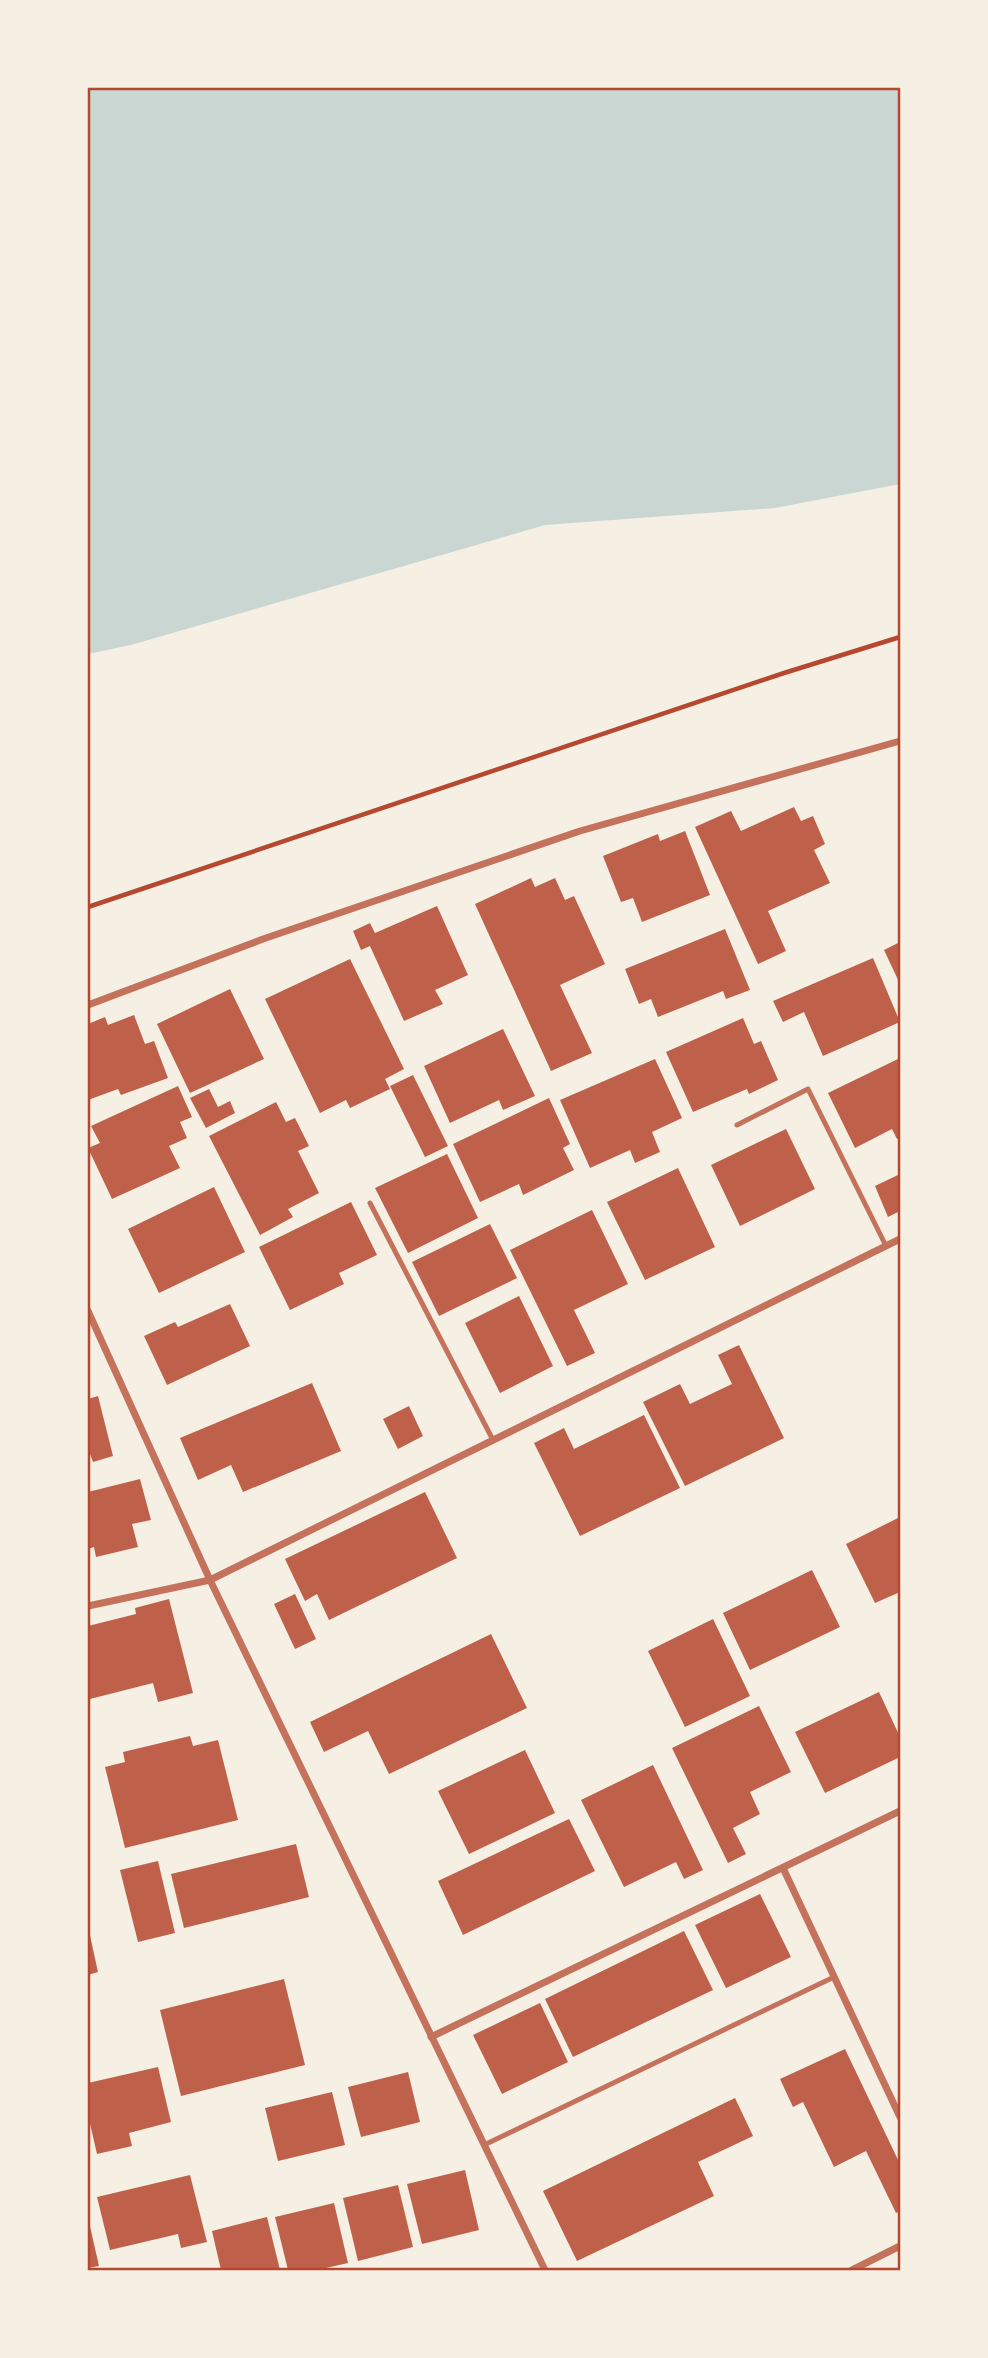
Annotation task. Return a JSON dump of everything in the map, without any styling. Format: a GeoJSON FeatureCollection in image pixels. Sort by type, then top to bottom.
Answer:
{"type":"FeatureCollection","features":[{"type":"Feature","properties":{"kind":"street"},"geometry":{"type":"LineString","coordinates":[[88,1005],[262,939],[580,831],[901,741]]}},
{"type":"Feature","properties":{"kind":"street"},"geometry":{"type":"LineString","coordinates":[[88,1606],[210,1580],[901,1239]]}},
{"type":"Feature","properties":{"kind":"street"},"geometry":{"type":"LineString","coordinates":[[88,1311],[210,1580],[545,2270]]}},
{"type":"Feature","properties":{"kind":"street"},"geometry":{"type":"LineString","coordinates":[[431,2037],[901,1811]]}},
{"type":"Feature","properties":{"kind":"street"},"geometry":{"type":"LineString","coordinates":[[783,1868],[901,2117]]}},
{"type":"Feature","properties":{"kind":"street"},"geometry":{"type":"LineString","coordinates":[[852,2270],[901,2246]]}},
{"type":"Feature","properties":{"kind":"lane"},"geometry":{"type":"LineString","coordinates":[[737,1125],[807,1089],[886,1246]]}},
{"type":"Feature","properties":{"kind":"lane"},"geometry":{"type":"LineString","coordinates":[[370,1203],[493,1440]]}},
{"type":"Feature","properties":{"kind":"lane"},"geometry":{"type":"LineString","coordinates":[[484,2145],[834,1977]]}},
{"type":"Feature","properties":{"kind":"path"},"geometry":{"type":"LineString","coordinates":[[88,907],[784,673],[901,637]]}},
{"type":"Feature","properties":{"kind":"shaded area"},"geometry":{"type":"Polygon","coordinates":[[[88,88],[900,88],[900,484],[775,508],[545,525],[131,645],[88,654],[88,88]]]}},
{"type":"Feature","properties":{"kind":"building"},"geometry":{"type":"Polygon","coordinates":[[[794,807],[801,821],[813,816],[825,844],[814,850],[830,883],[768,911],[786,951],[758,964],[695,827],[731,811],[741,831],[794,807]]]}},
{"type":"Feature","properties":{"kind":"building"},"geometry":{"type":"Polygon","coordinates":[[[685,831],[710,895],[642,922],[633,898],[621,902],[603,856],[658,834],[660,841],[685,831]]]}},
{"type":"Feature","properties":{"kind":"building"},"geometry":{"type":"Polygon","coordinates":[[[531,878],[535,887],[555,878],[565,900],[574,896],[605,964],[560,985],[592,1053],[551,1071],[475,904],[531,878]]]}},
{"type":"Feature","properties":{"kind":"building"},"geometry":{"type":"Polygon","coordinates":[[[437,906],[468,975],[435,990],[443,1004],[404,1021],[370,946],[361,950],[353,931],[370,923],[375,933],[437,906]]]}},
{"type":"Feature","properties":{"kind":"building"},"geometry":{"type":"Polygon","coordinates":[[[725,929],[750,990],[726,999],[723,991],[658,1017],[651,999],[639,1004],[625,969],[725,929]]]}},
{"type":"Feature","properties":{"kind":"building"},"geometry":{"type":"Polygon","coordinates":[[[900,942],[900,984],[884,950],[900,942]]]}},
{"type":"Feature","properties":{"kind":"building"},"geometry":{"type":"Polygon","coordinates":[[[873,958],[900,1022],[823,1056],[804,1012],[783,1022],[773,1001],[873,958]]]}},
{"type":"Feature","properties":{"kind":"building"},"geometry":{"type":"Polygon","coordinates":[[[350,959],[404,1069],[385,1079],[390,1089],[350,1108],[346,1100],[320,1113],[265,999],[350,959]]]}},
{"type":"Feature","properties":{"kind":"building"},"geometry":{"type":"Polygon","coordinates":[[[230,989],[264,1059],[190,1093],[157,1024],[230,989]]]}},
{"type":"Feature","properties":{"kind":"building"},"geometry":{"type":"Polygon","coordinates":[[[134,1015],[145,1044],[154,1041],[168,1078],[121,1095],[118,1089],[88,1100],[88,1024],[105,1017],[108,1025],[134,1015]]]}},
{"type":"Feature","properties":{"kind":"building"},"geometry":{"type":"Polygon","coordinates":[[[743,1018],[754,1044],[761,1041],[778,1080],[749,1094],[747,1089],[693,1112],[666,1052],[743,1018]]]}},
{"type":"Feature","properties":{"kind":"building"},"geometry":{"type":"Polygon","coordinates":[[[503,1029],[535,1096],[503,1110],[499,1100],[450,1123],[424,1066],[503,1029]]]}},
{"type":"Feature","properties":{"kind":"building"},"geometry":{"type":"Polygon","coordinates":[[[900,1058],[900,1138],[897,1139],[892,1129],[855,1148],[828,1093],[900,1058]]]}},
{"type":"Feature","properties":{"kind":"building"},"geometry":{"type":"Polygon","coordinates":[[[655,1059],[682,1118],[652,1132],[660,1152],[635,1163],[630,1150],[590,1168],[560,1100],[655,1059]]]}},
{"type":"Feature","properties":{"kind":"building"},"geometry":{"type":"Polygon","coordinates":[[[413,1075],[448,1146],[425,1157],[390,1086],[413,1075]]]}},
{"type":"Feature","properties":{"kind":"building"},"geometry":{"type":"Polygon","coordinates":[[[178,1086],[192,1117],[180,1122],[187,1138],[169,1146],[180,1168],[112,1199],[88,1148],[100,1143],[91,1126],[178,1086]]]}},
{"type":"Feature","properties":{"kind":"building"},"geometry":{"type":"Polygon","coordinates":[[[209,1089],[218,1107],[230,1101],[235,1113],[206,1128],[190,1098],[209,1089]]]}},
{"type":"Feature","properties":{"kind":"building"},"geometry":{"type":"Polygon","coordinates":[[[549,1098],[570,1144],[563,1148],[574,1170],[523,1195],[519,1184],[480,1202],[453,1144],[549,1098]]]}},
{"type":"Feature","properties":{"kind":"building"},"geometry":{"type":"Polygon","coordinates":[[[276,1102],[286,1122],[295,1118],[309,1146],[298,1151],[319,1193],[288,1209],[293,1217],[260,1235],[209,1136],[276,1102]]]}},
{"type":"Feature","properties":{"kind":"building"},"geometry":{"type":"Polygon","coordinates":[[[786,1129],[815,1189],[740,1226],[711,1165],[786,1129]]]}},
{"type":"Feature","properties":{"kind":"building"},"geometry":{"type":"Polygon","coordinates":[[[447,1154],[478,1218],[408,1253],[375,1188],[447,1154]]]}},
{"type":"Feature","properties":{"kind":"building"},"geometry":{"type":"Polygon","coordinates":[[[678,1168],[715,1247],[645,1280],[607,1202],[678,1168]]]}},
{"type":"Feature","properties":{"kind":"building"},"geometry":{"type":"Polygon","coordinates":[[[900,1174],[900,1211],[888,1217],[875,1186],[900,1174]]]}},
{"type":"Feature","properties":{"kind":"building"},"geometry":{"type":"Polygon","coordinates":[[[214,1187],[245,1252],[159,1293],[128,1229],[214,1187]]]}},
{"type":"Feature","properties":{"kind":"building"},"geometry":{"type":"Polygon","coordinates":[[[351,1202],[377,1255],[339,1273],[344,1284],[290,1310],[259,1247],[351,1202]]]}},
{"type":"Feature","properties":{"kind":"building"},"geometry":{"type":"Polygon","coordinates":[[[592,1210],[628,1284],[574,1310],[595,1353],[567,1366],[510,1250],[592,1210]]]}},
{"type":"Feature","properties":{"kind":"building"},"geometry":{"type":"Polygon","coordinates":[[[490,1224],[517,1278],[439,1316],[412,1262],[490,1224]]]}},
{"type":"Feature","properties":{"kind":"building"},"geometry":{"type":"Polygon","coordinates":[[[519,1296],[553,1366],[500,1393],[465,1323],[519,1296]]]}},
{"type":"Feature","properties":{"kind":"building"},"geometry":{"type":"Polygon","coordinates":[[[230,1304],[250,1346],[167,1385],[144,1336],[175,1322],[178,1327],[230,1304]]]}},
{"type":"Feature","properties":{"kind":"building"},"geometry":{"type":"Polygon","coordinates":[[[739,1345],[784,1438],[685,1486],[643,1402],[680,1384],[690,1404],[732,1384],[718,1355],[739,1345]]]}},
{"type":"Feature","properties":{"kind":"building"},"geometry":{"type":"Polygon","coordinates":[[[312,1383],[341,1451],[243,1492],[231,1465],[198,1480],[180,1438],[312,1383]]]}},
{"type":"Feature","properties":{"kind":"building"},"geometry":{"type":"Polygon","coordinates":[[[98,1396],[113,1456],[93,1462],[88,1454],[88,1399],[98,1396]]]}},
{"type":"Feature","properties":{"kind":"building"},"geometry":{"type":"Polygon","coordinates":[[[409,1406],[423,1436],[398,1449],[383,1419],[409,1406]]]}},
{"type":"Feature","properties":{"kind":"building"},"geometry":{"type":"Polygon","coordinates":[[[644,1415],[680,1488],[580,1536],[534,1443],[564,1428],[574,1449],[644,1415]]]}},
{"type":"Feature","properties":{"kind":"building"},"geometry":{"type":"Polygon","coordinates":[[[140,1479],[151,1520],[132,1524],[138,1547],[96,1557],[94,1547],[88,1549],[88,1492],[140,1479]]]}},
{"type":"Feature","properties":{"kind":"building"},"geometry":{"type":"Polygon","coordinates":[[[425,1492],[457,1558],[329,1620],[317,1594],[305,1601],[285,1559],[425,1492]]]}},
{"type":"Feature","properties":{"kind":"building"},"geometry":{"type":"Polygon","coordinates":[[[900,1517],[900,1592],[875,1603],[846,1544],[900,1517]]]}},
{"type":"Feature","properties":{"kind":"building"},"geometry":{"type":"Polygon","coordinates":[[[812,1570],[840,1627],[750,1670],[723,1613],[812,1570]]]}},
{"type":"Feature","properties":{"kind":"building"},"geometry":{"type":"Polygon","coordinates":[[[295,1594],[316,1639],[295,1649],[274,1604],[295,1594]]]}},
{"type":"Feature","properties":{"kind":"building"},"geometry":{"type":"Polygon","coordinates":[[[169,1599],[193,1693],[158,1702],[153,1683],[90,1699],[88,1626],[136,1614],[135,1608],[169,1599]]]}},
{"type":"Feature","properties":{"kind":"building"},"geometry":{"type":"Polygon","coordinates":[[[713,1619],[750,1696],[685,1727],[648,1651],[713,1619]]]}},
{"type":"Feature","properties":{"kind":"building"},"geometry":{"type":"Polygon","coordinates":[[[491,1634],[527,1708],[389,1774],[368,1731],[324,1752],[310,1722],[491,1634]]]}},
{"type":"Feature","properties":{"kind":"building"},"geometry":{"type":"Polygon","coordinates":[[[879,1692],[900,1737],[900,1757],[825,1793],[795,1732],[879,1692]]]}},
{"type":"Feature","properties":{"kind":"building"},"geometry":{"type":"Polygon","coordinates":[[[759,1706],[791,1772],[750,1792],[760,1814],[733,1828],[746,1854],[728,1863],[672,1748],[759,1706]]]}},
{"type":"Feature","properties":{"kind":"building"},"geometry":{"type":"Polygon","coordinates":[[[190,1736],[193,1746],[218,1740],[238,1820],[125,1848],[105,1767],[125,1762],[123,1752],[190,1736]]]}},
{"type":"Feature","properties":{"kind":"building"},"geometry":{"type":"Polygon","coordinates":[[[525,1750],[555,1813],[469,1854],[438,1791],[525,1750]]]}},
{"type":"Feature","properties":{"kind":"building"},"geometry":{"type":"Polygon","coordinates":[[[653,1765],[703,1870],[684,1879],[676,1862],[624,1887],[581,1800],[653,1765]]]}},
{"type":"Feature","properties":{"kind":"building"},"geometry":{"type":"Polygon","coordinates":[[[569,1819],[595,1871],[463,1935],[438,1881],[569,1819]]]}},
{"type":"Feature","properties":{"kind":"building"},"geometry":{"type":"Polygon","coordinates":[[[296,1844],[309,1897],[184,1928],[171,1874],[296,1844]]]}},
{"type":"Feature","properties":{"kind":"building"},"geometry":{"type":"Polygon","coordinates":[[[158,1861],[175,1933],[138,1942],[120,1870],[158,1861]]]}},
{"type":"Feature","properties":{"kind":"building"},"geometry":{"type":"Polygon","coordinates":[[[760,1894],[791,1957],[726,1988],[695,1925],[760,1894]]]}},
{"type":"Feature","properties":{"kind":"building"},"geometry":{"type":"Polygon","coordinates":[[[88,1931],[98,1972],[88,1975],[88,1931]]]}},
{"type":"Feature","properties":{"kind":"building"},"geometry":{"type":"Polygon","coordinates":[[[684,1931],[713,1990],[573,2057],[545,1999],[684,1931]]]}},
{"type":"Feature","properties":{"kind":"building"},"geometry":{"type":"Polygon","coordinates":[[[284,1979],[305,2065],[181,2096],[160,2010],[284,1979]]]}},
{"type":"Feature","properties":{"kind":"building"},"geometry":{"type":"Polygon","coordinates":[[[540,2003],[568,2062],[502,2094],[473,2035],[540,2003]]]}},
{"type":"Feature","properties":{"kind":"building"},"geometry":{"type":"Polygon","coordinates":[[[845,2049],[900,2164],[900,2211],[896,2213],[866,2151],[834,2167],[803,2102],[793,2107],[780,2079],[845,2049]]]}},
{"type":"Feature","properties":{"kind":"building"},"geometry":{"type":"Polygon","coordinates":[[[158,2067],[171,2122],[129,2133],[132,2146],[97,2154],[88,2115],[88,2083],[158,2067]]]}},
{"type":"Feature","properties":{"kind":"building"},"geometry":{"type":"Polygon","coordinates":[[[408,2072],[420,2122],[361,2137],[348,2087],[408,2072]]]}},
{"type":"Feature","properties":{"kind":"building"},"geometry":{"type":"Polygon","coordinates":[[[332,2092],[345,2145],[278,2161],[265,2108],[332,2092]]]}},
{"type":"Feature","properties":{"kind":"building"},"geometry":{"type":"Polygon","coordinates":[[[735,2098],[753,2136],[698,2162],[714,2196],[577,2261],[543,2191],[735,2098]]]}},
{"type":"Feature","properties":{"kind":"building"},"geometry":{"type":"Polygon","coordinates":[[[465,2170],[479,2230],[422,2244],[407,2184],[465,2170]]]}},
{"type":"Feature","properties":{"kind":"building"},"geometry":{"type":"Polygon","coordinates":[[[190,2175],[207,2242],[181,2248],[178,2234],[110,2250],[97,2197],[190,2175]]]}},
{"type":"Feature","properties":{"kind":"building"},"geometry":{"type":"Polygon","coordinates":[[[398,2185],[413,2247],[358,2261],[343,2198],[398,2185]]]}},
{"type":"Feature","properties":{"kind":"building"},"geometry":{"type":"Polygon","coordinates":[[[334,2203],[348,2263],[317,2270],[288,2270],[275,2217],[334,2203]]]}},
{"type":"Feature","properties":{"kind":"building"},"geometry":{"type":"Polygon","coordinates":[[[267,2217],[280,2270],[221,2270],[212,2231],[267,2217]]]}},
{"type":"Feature","properties":{"kind":"building"},"geometry":{"type":"Polygon","coordinates":[[[88,2222],[99,2266],[88,2268],[88,2222]]]}}]}
